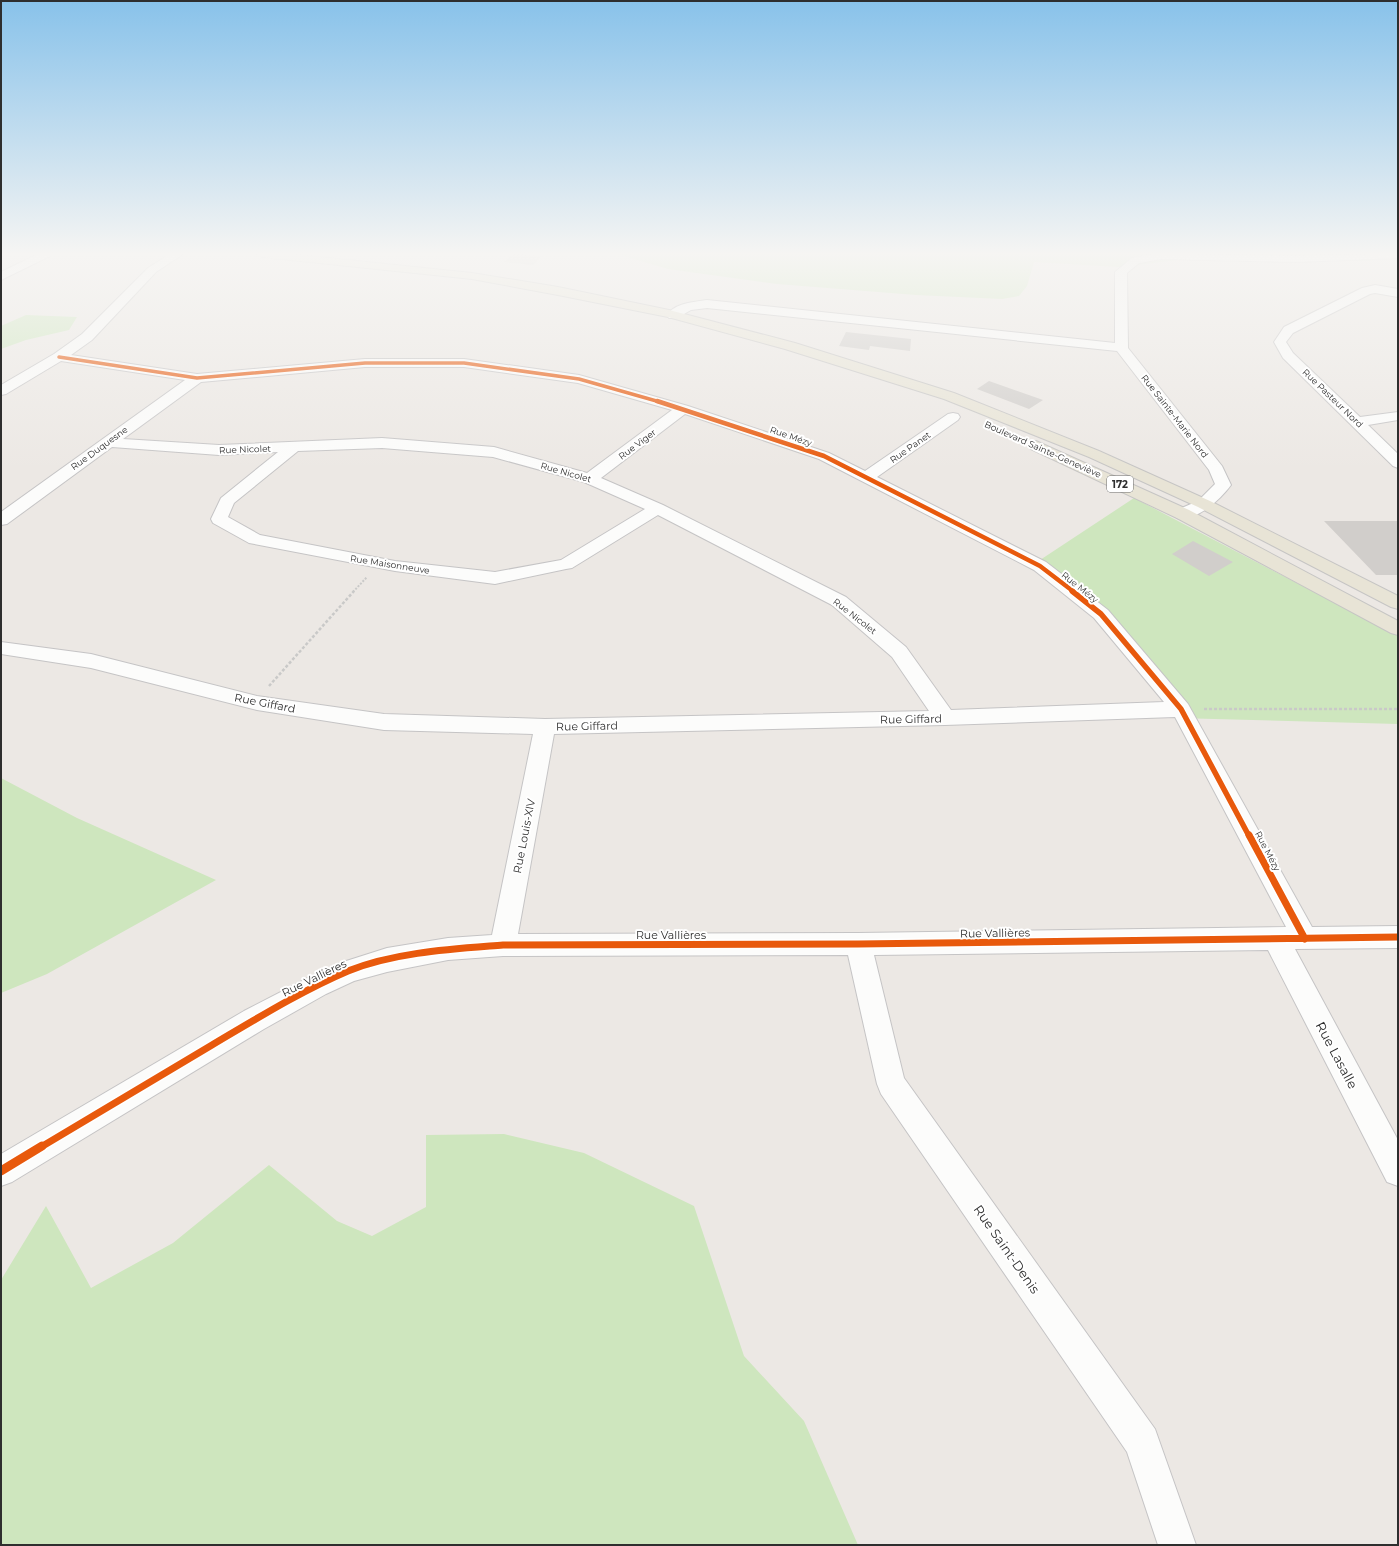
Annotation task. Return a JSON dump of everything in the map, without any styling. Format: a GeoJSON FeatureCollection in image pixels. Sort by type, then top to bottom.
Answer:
{"type":"FeatureCollection","features":[{"type":"Feature","properties":{"kind":"main road","name":"Boulevard Sainte-Geneviève"},"geometry":{"type":"LineString","coordinates":[[717,326],[832,359],[949,396],[1094,454],[1204,504],[1398,603]]}},
{"type":"Feature","properties":{"kind":"main road","name":"Boulevard Sainte-Geneviève"},"geometry":{"type":"LineString","coordinates":[[832,359],[964,414],[1092,471],[1183,514],[1398,629]]}},
{"type":"Feature","properties":{"kind":"street"},"geometry":{"type":"LineString","coordinates":[[1,392],[59,357],[88,337],[98,326]]}},
{"type":"Feature","properties":{"kind":"street"},"geometry":{"type":"LineString","coordinates":[[915,326],[1121,348],[1121,326]]}},
{"type":"Feature","properties":{"kind":"street","name":"Rue Pasteur Nord"},"geometry":{"type":"LineString","coordinates":[[1296,326],[1288,330],[1280,342],[1288,355],[1398,463]]}},
{"type":"Feature","properties":{"kind":"street","name":"Rue Sainte-Marie Nord"},"geometry":{"type":"LineString","coordinates":[[1121,348],[1216,470],[1223,485],[1204,504],[1183,514]]}},
{"type":"Feature","properties":{"kind":"street","name":"Rue Mézy"},"geometry":{"type":"LineString","coordinates":[[59,357],[198,378],[365,363],[464,363],[579,379],[684,409],[824,456],[1040,566],[1101,614],[1181,709],[1305,939]]}},
{"type":"Feature","properties":{"kind":"street","name":"Rue Duquesne"},"geometry":{"type":"LineString","coordinates":[[1,520],[107,442],[198,378]]}},
{"type":"Feature","properties":{"kind":"street","name":"Rue Viger"},"geometry":{"type":"LineString","coordinates":[[590,479],[684,409]]}},
{"type":"Feature","properties":{"kind":"street"},"geometry":{"type":"LineString","coordinates":[[1357,422],[1398,416]]}},
{"type":"Feature","properties":{"kind":"street","name":"Rue Panet"},"geometry":{"type":"LineString","coordinates":[[866,477],[953,417]]}},
{"type":"Feature","properties":{"kind":"street","name":"Rue Nicolet"},"geometry":{"type":"LineString","coordinates":[[107,442],[219,450],[382,444],[494,452],[590,479],[657,508],[839,601],[899,652],[945,718]]}},
{"type":"Feature","properties":{"kind":"street","name":"Rue Maisonneuve"},"geometry":{"type":"LineString","coordinates":[[294,447],[227,501],[219,519],[255,539],[380,563],[494,578],[566,564],[657,508]]}},
{"type":"Feature","properties":{"kind":"street","name":"Rue Giffard"},"geometry":{"type":"LineString","coordinates":[[1,648],[91,661],[257,703],[384,722],[545,727],[945,718],[1181,709]]}},
{"type":"Feature","properties":{"kind":"street","name":"Rue Louis-XIV"},"geometry":{"type":"LineString","coordinates":[[503,945],[545,727]]}},
{"type":"Feature","properties":{"kind":"street","name":"Rue Vallières"},"geometry":{"type":"LineString","coordinates":[[1,1171],[254,1020],[317,986],[349,971],[387,960],[448,949],[503,945],[858,944],[1398,937]]}},
{"type":"Feature","properties":{"kind":"street","name":"Rue Lasalle"},"geometry":{"type":"LineString","coordinates":[[1276,939],[1398,1171]]}},
{"type":"Feature","properties":{"kind":"street","name":"Rue Saint-Denis"},"geometry":{"type":"LineString","coordinates":[[858,944],[891,1084],[1142,1442],[1177,1545]]}},
{"type":"Feature","properties":{"kind":"path"},"geometry":{"type":"LineString","coordinates":[[257,703],[280,672],[380,563]]}},
{"type":"Feature","properties":{"kind":"path"},"geometry":{"type":"LineString","coordinates":[[1181,709],[1398,709]]}},
{"type":"Feature","properties":{"kind":"green space"},"geometry":{"type":"Polygon","coordinates":[[[1,326],[71,326],[69,330],[26,340],[1,349],[1,326]]]}},
{"type":"Feature","properties":{"kind":"green space"},"geometry":{"type":"Polygon","coordinates":[[[1134,498],[1398,636],[1398,724],[1176,718],[1099,612],[1037,562],[1134,498]]]}},
{"type":"Feature","properties":{"kind":"green space"},"geometry":{"type":"Polygon","coordinates":[[[1,778],[77,818],[216,880],[47,974],[1,993],[1,778]]]}},
{"type":"Feature","properties":{"kind":"green space"},"geometry":{"type":"Polygon","coordinates":[[[504,1134],[584,1153],[694,1206],[744,1356],[804,1421],[858,1545],[1,1545],[1,1280],[46,1206],[91,1288],[173,1243],[269,1165],[337,1221],[372,1236],[426,1207],[426,1135],[504,1134]]]}},
{"type":"Feature","properties":{"kind":"building"},"geometry":{"type":"Polygon","coordinates":[[[846,332],[911,339],[910,351],[870,346],[869,350],[839,346],[846,332]]]}},
{"type":"Feature","properties":{"kind":"building"},"geometry":{"type":"Polygon","coordinates":[[[989,381],[1043,400],[1029,409],[977,389],[989,381]]]}},
{"type":"Feature","properties":{"kind":"building"},"geometry":{"type":"Polygon","coordinates":[[[1324,521],[1397,521],[1398,575],[1376,575],[1324,521]]]}},
{"type":"Feature","properties":{"kind":"building"},"geometry":{"type":"Polygon","coordinates":[[[1193,541],[1233,562],[1209,576],[1172,554],[1193,541]]]}},
{"type":"Feature","properties":{"kind":"cycle path"},"geometry":{"type":"LineString","coordinates":[[59,357],[197,378],[365,363],[464,363],[579,379],[683,409],[824,456],[1040,566],[1101,614],[1181,709],[1305,939]]}},
{"type":"Feature","properties":{"kind":"cycle path"},"geometry":{"type":"LineString","coordinates":[[1,1171],[254,1020],[317,986],[349,971],[387,960],[448,949],[503,945],[858,944],[1398,937]]}}]}
